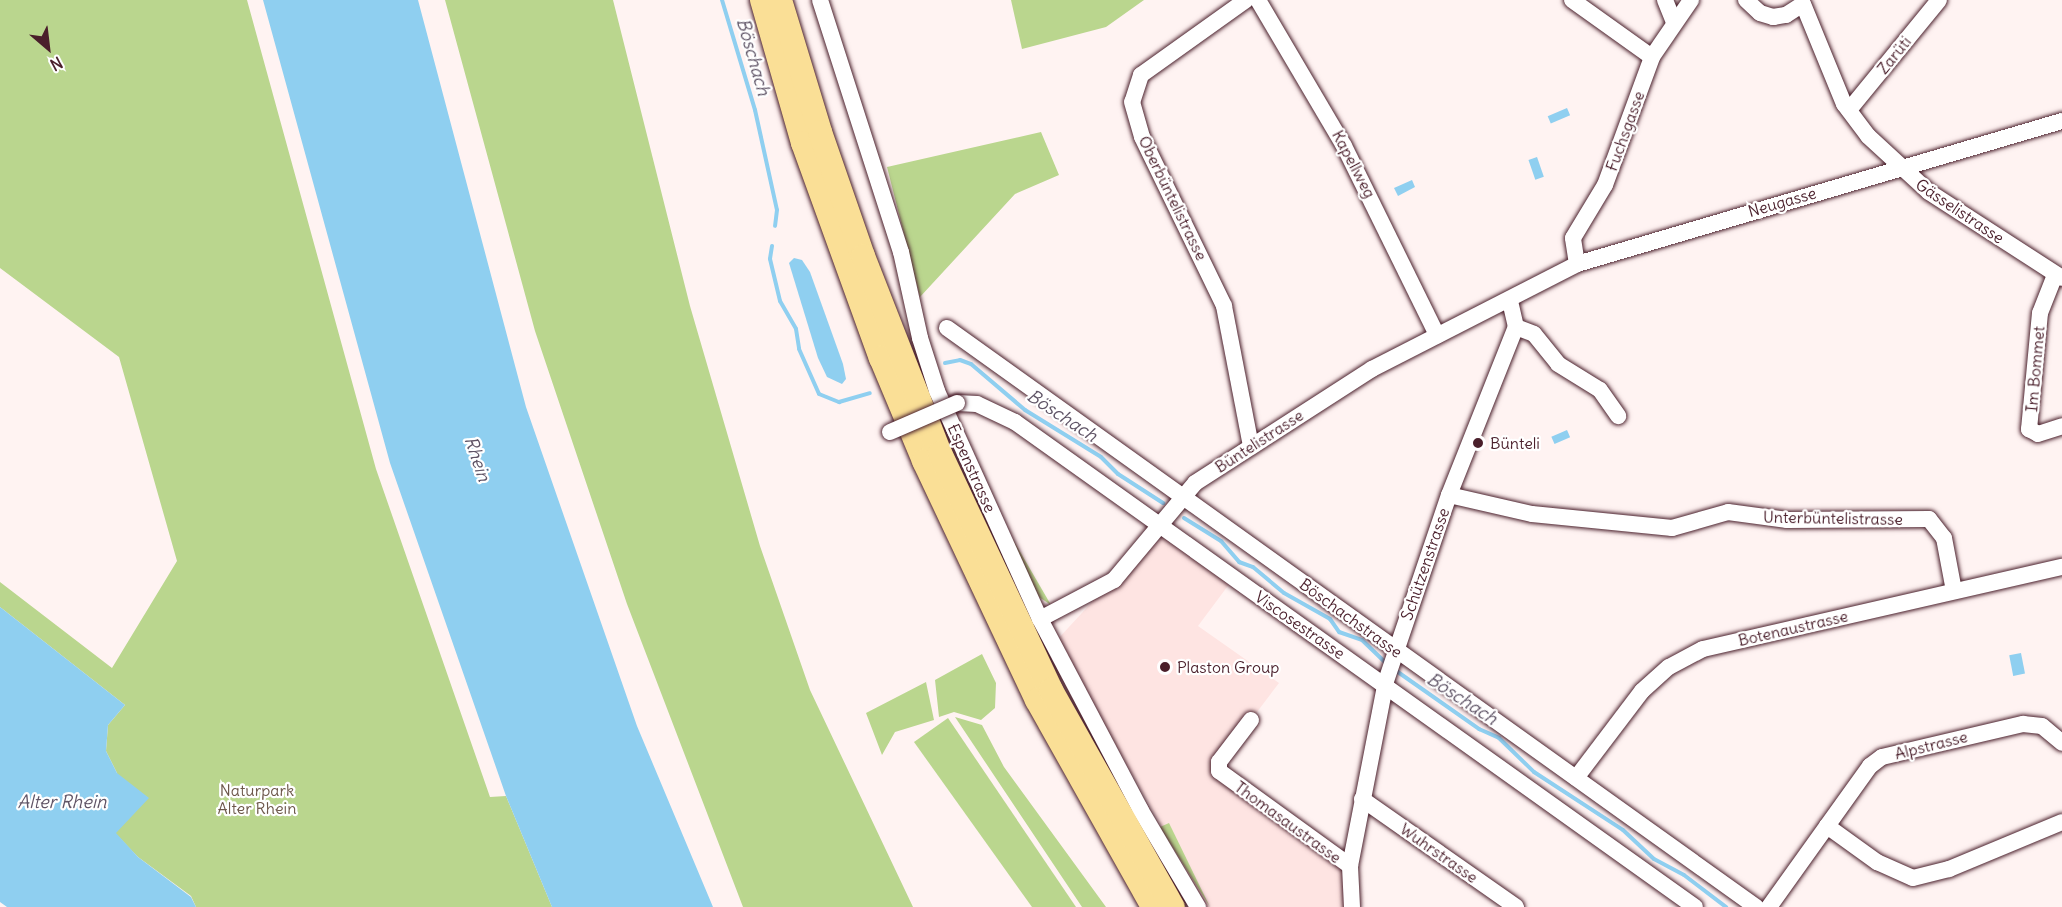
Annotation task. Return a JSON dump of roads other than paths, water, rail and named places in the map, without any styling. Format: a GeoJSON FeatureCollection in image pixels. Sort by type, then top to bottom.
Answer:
{"type":"FeatureCollection","features":[{"type":"Feature","properties":{"kind":"highway"},"geometry":{"type":"LineString","coordinates":[[762,0],[803,143],[881,358],[924,461],[1037,700],[1153,907]]}},
{"type":"Feature","properties":{"kind":"highway"},"geometry":{"type":"LineString","coordinates":[[780,0],[859,245],[940,453],[1051,690],[1173,907]]}},
{"type":"Feature","properties":{"kind":"street","name":"Espenstrasse"},"geometry":{"type":"LineString","coordinates":[[820,0],[901,252],[920,338],[937,391],[1040,619],[1134,798],[1198,907]]}},
{"type":"Feature","properties":{"kind":"street","name":"Oberbüntelistrasse"},"geometry":{"type":"LineString","coordinates":[[1246,0],[1142,75],[1132,102],[1142,138],[1224,306],[1251,446]]}},
{"type":"Feature","properties":{"kind":"street","name":"Kapellweg"},"geometry":{"type":"LineString","coordinates":[[1258,0],[1339,136],[1437,335]]}},
{"type":"Feature","properties":{"kind":"street"},"geometry":{"type":"LineString","coordinates":[[1572,0],[1652,57]]}},
{"type":"Feature","properties":{"kind":"street"},"geometry":{"type":"LineString","coordinates":[[1665,0],[1674,22]]}},
{"type":"Feature","properties":{"kind":"street","name":"Fuchsgasse"},"geometry":{"type":"LineString","coordinates":[[1576,264],[1571,244],[1605,185],[1652,57],[1691,0]]}},
{"type":"Feature","properties":{"kind":"street","name":"Gässelistrasse"},"geometry":{"type":"LineString","coordinates":[[1746,0],[1760,13],[1773,17],[1786,15],[1805,2],[1849,110],[1868,136],[1929,192],[2059,276]]}},
{"type":"Feature","properties":{"kind":"street","name":"Zarüti"},"geometry":{"type":"LineString","coordinates":[[1849,110],[1939,0]]}},
{"type":"Feature","properties":{"kind":"street","name":"Neugasse"},"geometry":{"type":"LineString","coordinates":[[1510,301],[1576,264],[2062,121]]}},
{"type":"Feature","properties":{"kind":"street","name":"Im Bommet"},"geometry":{"type":"LineString","coordinates":[[2059,276],[2040,313],[2029,429],[2038,434],[2062,426]]}},
{"type":"Feature","properties":{"kind":"street","name":"Büntelistrasse"},"geometry":{"type":"LineString","coordinates":[[1040,619],[1103,589],[1163,525],[1195,483],[1372,369],[1510,301]]}},
{"type":"Feature","properties":{"kind":"street"},"geometry":{"type":"LineString","coordinates":[[1510,301],[1516,327],[1534,334],[1558,364],[1600,390],[1618,416]]}},
{"type":"Feature","properties":{"kind":"street","name":"Schützenstrasse"},"geometry":{"type":"LineString","coordinates":[[1352,907],[1350,866],[1362,799],[1394,653],[1449,495],[1516,327]]}},
{"type":"Feature","properties":{"kind":"street","name":"Böschachstrasse"},"geometry":{"type":"LineString","coordinates":[[947,328],[1184,496],[1394,653],[1576,778],[1756,907]]}},
{"type":"Feature","properties":{"kind":"street","name":"Viscosestrasse"},"geometry":{"type":"LineString","coordinates":[[890,432],[957,403],[977,404],[1015,422],[1387,684],[1695,907]]}},
{"type":"Feature","properties":{"kind":"street","name":"Unterbüntelistrasse"},"geometry":{"type":"LineString","coordinates":[[1449,495],[1532,514],[1672,528],[1728,512],[1787,520],[1929,519],[1944,538],[1954,591]]}},
{"type":"Feature","properties":{"kind":"street","name":"Botenaustrasse"},"geometry":{"type":"LineString","coordinates":[[1576,778],[1642,690],[1670,667],[1703,649],[2062,567]]}},
{"type":"Feature","properties":{"kind":"street","name":"Thomasaustrasse"},"geometry":{"type":"LineString","coordinates":[[1251,720],[1219,762],[1219,771],[1350,866]]}},
{"type":"Feature","properties":{"kind":"street","name":"Alpstrasse"},"geometry":{"type":"LineString","coordinates":[[1769,907],[1870,766],[1881,757],[2023,724],[2042,726],[2062,742]]}},
{"type":"Feature","properties":{"kind":"street","name":"Wuhrstrasse"},"geometry":{"type":"LineString","coordinates":[[1362,799],[1516,907]]}},
{"type":"Feature","properties":{"kind":"street"},"geometry":{"type":"LineString","coordinates":[[1827,826],[1878,862],[1913,878],[1949,869],[2062,822]]}},
{"type":"Feature","properties":{"kind":"water","name":"Rhein"},"geometry":{"type":"Polygon","coordinates":[[[263,0],[418,0],[526,407],[637,726],[713,907],[552,907],[506,796],[390,463],[263,0]]]}},
{"type":"Feature","properties":{"kind":"water"},"geometry":{"type":"Polygon","coordinates":[[[1567,108],[1570,115],[1551,124],[1548,116],[1567,108]]]}},
{"type":"Feature","properties":{"kind":"water"},"geometry":{"type":"Polygon","coordinates":[[[1537,157],[1544,177],[1535,180],[1528,160],[1537,157]]]}},
{"type":"Feature","properties":{"kind":"water"},"geometry":{"type":"Polygon","coordinates":[[[1412,180],[1415,187],[1398,196],[1394,188],[1412,180]]]}},
{"type":"Feature","properties":{"kind":"water"},"geometry":{"type":"Polygon","coordinates":[[[794,258],[802,260],[810,272],[843,364],[846,379],[842,384],[827,377],[818,358],[789,263],[794,258]]]}},
{"type":"Feature","properties":{"kind":"water"},"geometry":{"type":"Polygon","coordinates":[[[1567,430],[1570,437],[1554,444],[1551,437],[1567,430]]]}},
{"type":"Feature","properties":{"kind":"water","name":"Alter Rhein"},"geometry":{"type":"Polygon","coordinates":[[[0,607],[125,705],[108,725],[106,751],[117,773],[149,798],[116,833],[138,857],[191,897],[196,907],[7,907],[0,902],[0,607]]]}},
{"type":"Feature","properties":{"kind":"water"},"geometry":{"type":"Polygon","coordinates":[[[2021,653],[2025,674],[2013,676],[2009,655],[2021,653]]]}},
{"type":"Feature","properties":{"kind":"waterway","name":"Böschach"},"geometry":{"type":"LineString","coordinates":[[722,0],[755,110],[777,210],[775,226]]}},
{"type":"Feature","properties":{"kind":"waterway","name":"Böschach"},"geometry":{"type":"LineString","coordinates":[[772,246],[770,259],[780,301],[796,329],[799,349],[819,394],[839,402],[870,393]]}},
{"type":"Feature","properties":{"kind":"waterway","name":"Böschach"},"geometry":{"type":"LineString","coordinates":[[945,363],[960,360],[971,364],[1025,410],[1101,457],[1118,474],[1163,503]]}},
{"type":"Feature","properties":{"kind":"waterway","name":"Böschach"},"geometry":{"type":"LineString","coordinates":[[1184,518],[1221,541],[1239,562],[1253,567],[1284,593],[1330,619],[1339,632],[1362,640],[1387,664]]}},
{"type":"Feature","properties":{"kind":"waterway","name":"Böschach"},"geometry":{"type":"LineString","coordinates":[[1395,670],[1479,729],[1499,738],[1534,772],[1623,830],[1654,859],[1684,875],[1726,907]]}},
{"type":"Feature","properties":{"kind":"place","name":"Bünteli"},"geometry":{"type":"Point","coordinates":[1478,443]}},
{"type":"Feature","properties":{"kind":"place","name":"Plaston Group"},"geometry":{"type":"Point","coordinates":[1165,667]}},
{"type":"Feature","properties":{"kind":"park label","name":"Naturpark Alter Rhein"},"geometry":{"type":"Point","coordinates":[257,799]}}]}
